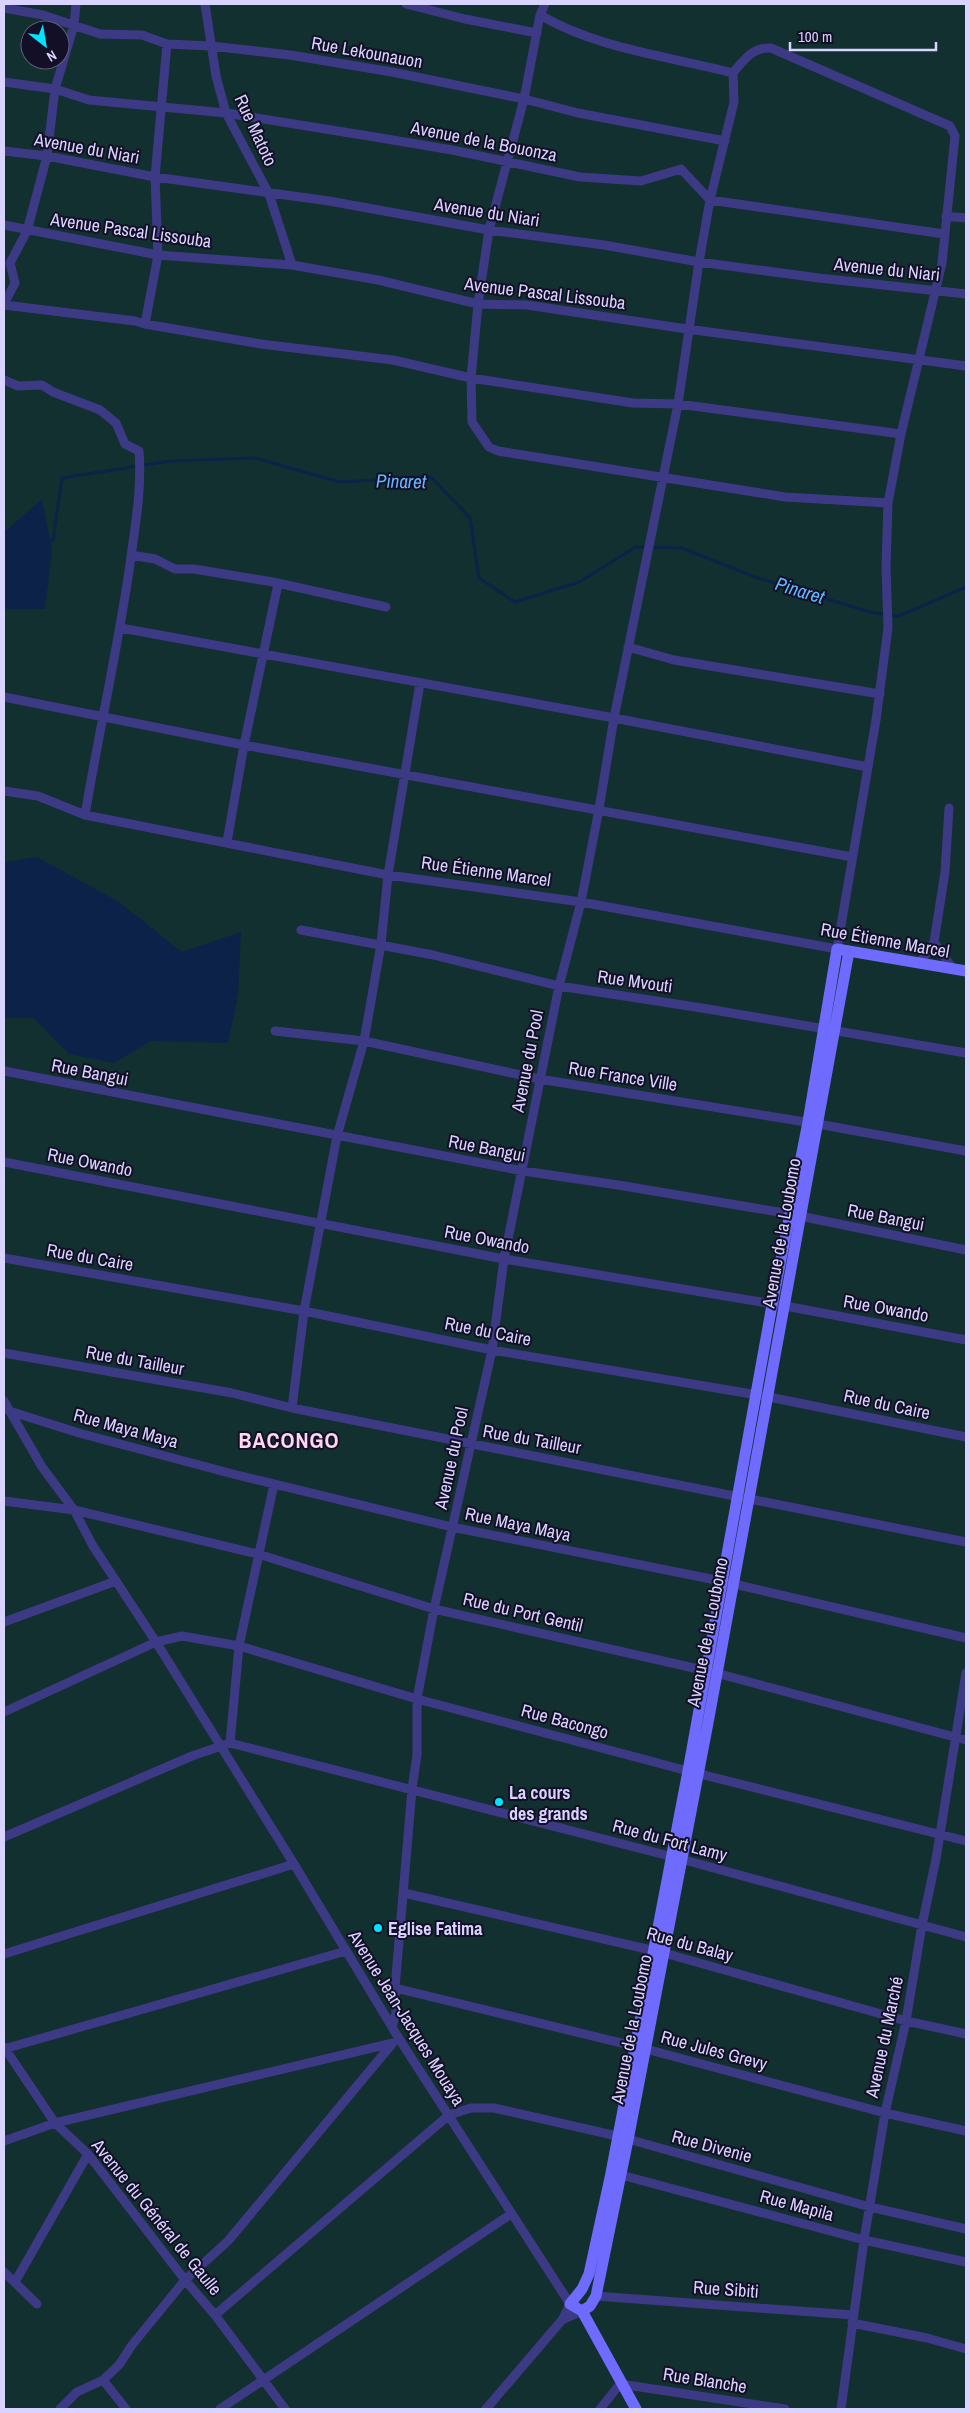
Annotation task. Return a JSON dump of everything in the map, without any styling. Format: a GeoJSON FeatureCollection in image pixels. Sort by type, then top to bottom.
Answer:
{"type":"FeatureCollection","features":[{"type":"Feature","properties":{"kind":"street"},"geometry":{"type":"LineString","coordinates":[[76,4],[74,26],[55,90],[47,156],[27,231],[10,263],[15,282],[4,305],[135,321],[262,344],[393,360],[471,378],[633,403],[678,404],[901,434]]}},
{"type":"Feature","properties":{"kind":"street","name":"Rue Matoto"},"geometry":{"type":"LineString","coordinates":[[205,4],[216,76],[226,113],[269,194],[292,265]]}},
{"type":"Feature","properties":{"kind":"street"},"geometry":{"type":"LineString","coordinates":[[406,4],[465,20],[538,33]]}},
{"type":"Feature","properties":{"kind":"street"},"geometry":{"type":"LineString","coordinates":[[545,4],[540,15],[524,99],[489,230],[478,304],[471,378],[472,422],[489,447],[498,452],[785,497],[888,504]]}},
{"type":"Feature","properties":{"kind":"street","name":"Rue Lekounauon"},"geometry":{"type":"LineString","coordinates":[[4,8],[43,15],[100,34],[142,35],[167,44],[211,46],[290,55],[392,72],[524,99],[578,113],[724,141]]}},
{"type":"Feature","properties":{"kind":"street"},"geometry":{"type":"LineString","coordinates":[[540,15],[560,26],[598,41],[733,73],[751,52],[762,48],[771,48],[950,126],[955,136],[936,291],[901,434],[888,504],[886,559],[888,628],[880,694],[837,950]]}},
{"type":"Feature","properties":{"kind":"street"},"geometry":{"type":"LineString","coordinates":[[145,324],[158,255],[156,177],[167,44]]}},
{"type":"Feature","properties":{"kind":"street","name":"Avenue du Pool"},"geometry":{"type":"LineString","coordinates":[[392,2027],[396,2013],[395,1988],[412,1789],[418,1755],[417,1699],[434,1608],[492,1350],[504,1259],[523,1171],[539,1079],[559,986],[581,902],[614,718],[664,477],[678,404],[688,330],[710,200],[734,102],[733,73]]}},
{"type":"Feature","properties":{"kind":"street","name":"Avenue de la Bouonza"},"geometry":{"type":"LineString","coordinates":[[4,82],[55,90],[89,100],[226,113],[452,150],[506,163],[580,177],[641,181],[682,168],[710,200]]}},
{"type":"Feature","properties":{"kind":"street","name":"Avenue du Niari"},"geometry":{"type":"LineString","coordinates":[[4,151],[47,156],[156,177],[329,201],[489,230],[604,245],[699,262],[819,278],[966,294]]}},
{"type":"Feature","properties":{"kind":"street"},"geometry":{"type":"LineString","coordinates":[[710,200],[944,234]]}},
{"type":"Feature","properties":{"kind":"street"},"geometry":{"type":"LineString","coordinates":[[946,216],[966,218]]}},
{"type":"Feature","properties":{"kind":"street","name":"Avenue Pascal Lissouba"},"geometry":{"type":"LineString","coordinates":[[4,226],[158,255],[292,265],[378,280],[478,304],[527,305],[688,330],[920,362],[966,366]]}},
{"type":"Feature","properties":{"kind":"street"},"geometry":{"type":"LineString","coordinates":[[4,380],[18,386],[42,385],[53,392],[100,410],[116,422],[125,444],[139,451],[141,477],[139,508],[121,628],[102,716],[85,815]]}},
{"type":"Feature","properties":{"kind":"street"},"geometry":{"type":"LineString","coordinates":[[131,555],[155,558],[175,569],[194,569],[278,584],[386,607]]}},
{"type":"Feature","properties":{"kind":"street"},"geometry":{"type":"LineString","coordinates":[[227,842],[244,745],[278,584]]}},
{"type":"Feature","properties":{"kind":"street"},"geometry":{"type":"LineString","coordinates":[[121,628],[614,718],[868,767]]}},
{"type":"Feature","properties":{"kind":"street"},"geometry":{"type":"LineString","coordinates":[[628,647],[674,660],[880,694]]}},
{"type":"Feature","properties":{"kind":"street"},"geometry":{"type":"LineString","coordinates":[[292,1408],[304,1310],[337,1136],[364,1041],[381,944],[388,875],[420,683]]}},
{"type":"Feature","properties":{"kind":"street"},"geometry":{"type":"LineString","coordinates":[[4,697],[244,745],[852,857]]}},
{"type":"Feature","properties":{"kind":"street","name":"Rue Étienne Marcel"},"geometry":{"type":"LineString","coordinates":[[4,791],[38,796],[85,815],[388,875],[581,902],[837,950],[966,971]]}},
{"type":"Feature","properties":{"kind":"street"},"geometry":{"type":"LineString","coordinates":[[920,963],[934,942],[945,872],[949,808]]}},
{"type":"Feature","properties":{"kind":"street"},"geometry":{"type":"LineString","coordinates":[[840,928],[849,951]]}},
{"type":"Feature","properties":{"kind":"street","name":"Rue Mvouti"},"geometry":{"type":"LineString","coordinates":[[301,930],[381,944],[559,986],[702,1008],[828,1031],[966,1053]]}},
{"type":"Feature","properties":{"kind":"street"},"geometry":{"type":"LineString","coordinates":[[934,942],[953,969]]}},
{"type":"Feature","properties":{"kind":"street","name":"Avenue de la Loubomo"},"geometry":{"type":"LineString","coordinates":[[570,2304],[586,2282],[623,2138],[711,1671],[721,1581],[755,1394],[772,1305],[795,1216],[813,1123],[828,1031],[837,950]]}},
{"type":"Feature","properties":{"kind":"street","name":"Avenue de la Loubomo"},"geometry":{"type":"LineString","coordinates":[[828,1031],[849,951]]}},
{"type":"Feature","properties":{"kind":"street","name":"Rue France Ville"},"geometry":{"type":"LineString","coordinates":[[275,1031],[364,1041],[539,1079],[813,1123],[966,1151]]}},
{"type":"Feature","properties":{"kind":"street","name":"Rue Bangui"},"geometry":{"type":"LineString","coordinates":[[4,1071],[523,1171],[618,1184],[795,1216],[966,1250]]}},
{"type":"Feature","properties":{"kind":"street","name":"Rue Owando"},"geometry":{"type":"LineString","coordinates":[[4,1162],[504,1259],[785,1306],[966,1340]]}},
{"type":"Feature","properties":{"kind":"street","name":"Avenue de la Loubomo"},"geometry":{"type":"LineString","coordinates":[[711,1671],[734,1584],[750,1498],[785,1306],[795,1216]]}},
{"type":"Feature","properties":{"kind":"street","name":"Rue du Caire"},"geometry":{"type":"LineString","coordinates":[[4,1258],[304,1310],[492,1350],[755,1394],[966,1438]]}},
{"type":"Feature","properties":{"kind":"street","name":"Rue du Tailleur"},"geometry":{"type":"LineString","coordinates":[[4,1353],[232,1393],[292,1408],[966,1542]]}},
{"type":"Feature","properties":{"kind":"street","name":"Avenue Jean-Jacques Mouaya"},"geometry":{"type":"LineString","coordinates":[[4,1401],[42,1467],[74,1510],[116,1581],[294,1864],[392,2027],[395,2040],[449,2115],[570,2304]]}},
{"type":"Feature","properties":{"kind":"street","name":"Rue Maya Maya"},"geometry":{"type":"LineString","coordinates":[[9,1411],[79,1433],[274,1484],[452,1527],[721,1581],[966,1638]]}},
{"type":"Feature","properties":{"kind":"street"},"geometry":{"type":"LineString","coordinates":[[4,1836],[192,1756],[230,1743],[239,1646],[274,1484]]}},
{"type":"Feature","properties":{"kind":"street","name":"Rue du Port Gentil"},"geometry":{"type":"LineString","coordinates":[[4,1501],[74,1510],[258,1554],[434,1608],[711,1671],[966,1740]]}},
{"type":"Feature","properties":{"kind":"street"},"geometry":{"type":"LineString","coordinates":[[4,1622],[116,1581]]}},
{"type":"Feature","properties":{"kind":"street","name":"Rue Bacongo"},"geometry":{"type":"LineString","coordinates":[[4,1712],[156,1642],[182,1636],[239,1646],[417,1699],[693,1772],[966,1841]]}},
{"type":"Feature","properties":{"kind":"street","name":"Avenue du Marché"},"geometry":{"type":"LineString","coordinates":[[841,2409],[852,2319],[885,2113],[906,2021],[940,1834],[966,1673]]}},
{"type":"Feature","properties":{"kind":"street","name":"Rue du Fort Lamy"},"geometry":{"type":"LineString","coordinates":[[230,1743],[675,1858],[966,1937]]}},
{"type":"Feature","properties":{"kind":"street"},"geometry":{"type":"LineString","coordinates":[[4,1954],[294,1864]]}},
{"type":"Feature","properties":{"kind":"street","name":"Rue du Balay"},"geometry":{"type":"LineString","coordinates":[[404,1893],[659,1951],[906,2021],[966,2034]]}},
{"type":"Feature","properties":{"kind":"street"},"geometry":{"type":"LineString","coordinates":[[4,2048],[346,1951]]}},
{"type":"Feature","properties":{"kind":"street","name":"Rue Jules Grevy"},"geometry":{"type":"LineString","coordinates":[[395,1988],[640,2048],[885,2113],[966,2131]]}},
{"type":"Feature","properties":{"kind":"street"},"geometry":{"type":"LineString","coordinates":[[4,2141],[55,2123],[395,2040]]}},
{"type":"Feature","properties":{"kind":"street"},"geometry":{"type":"LineString","coordinates":[[60,2409],[77,2392],[102,2380],[119,2365],[132,2345],[185,2280],[228,2241],[395,2040]]}},
{"type":"Feature","properties":{"kind":"street","name":"Avenue du Général de Gaulle"},"geometry":{"type":"LineString","coordinates":[[4,2048],[55,2123],[88,2154],[185,2280],[215,2315],[285,2409]]}},
{"type":"Feature","properties":{"kind":"street","name":"Rue Divenie"},"geometry":{"type":"LineString","coordinates":[[449,2115],[471,2108],[494,2108],[623,2138],[870,2207],[966,2230]]}},
{"type":"Feature","properties":{"kind":"street"},"geometry":{"type":"LineString","coordinates":[[215,2315],[449,2115]]}},
{"type":"Feature","properties":{"kind":"street","name":"Avenue de la Loubomo"},"geometry":{"type":"LineString","coordinates":[[596,2296],[621,2175],[623,2138]]}},
{"type":"Feature","properties":{"kind":"street"},"geometry":{"type":"LineString","coordinates":[[15,2282],[88,2154]]}},
{"type":"Feature","properties":{"kind":"street","name":"Rue Mapila"},"geometry":{"type":"LineString","coordinates":[[621,2175],[864,2240],[966,2262]]}},
{"type":"Feature","properties":{"kind":"street"},"geometry":{"type":"LineString","coordinates":[[220,2409],[511,2214]]}},
{"type":"Feature","properties":{"kind":"street"},"geometry":{"type":"LineString","coordinates":[[4,2272],[37,2304]]}},
{"type":"Feature","properties":{"kind":"street"},"geometry":{"type":"LineString","coordinates":[[562,2320],[590,2306],[596,2296]]}},
{"type":"Feature","properties":{"kind":"street","name":"Rue Sibiti"},"geometry":{"type":"LineString","coordinates":[[596,2296],[852,2319],[966,2349]]}},
{"type":"Feature","properties":{"kind":"street"},"geometry":{"type":"LineString","coordinates":[[486,2409],[562,2320],[570,2304],[582,2311],[620,2384],[636,2409]]}},
{"type":"Feature","properties":{"kind":"street"},"geometry":{"type":"LineString","coordinates":[[102,2380],[126,2409]]}},
{"type":"Feature","properties":{"kind":"street"},"geometry":{"type":"LineString","coordinates":[[600,2409],[620,2384]]}},
{"type":"Feature","properties":{"kind":"street","name":"Rue Blanche"},"geometry":{"type":"LineString","coordinates":[[620,2384],[785,2409]]}},
{"type":"Feature","properties":{"kind":"green space"},"geometry":{"type":"Polygon","coordinates":[[[4,4],[966,4],[966,2409],[4,2409],[4,4]]]}},
{"type":"Feature","properties":{"kind":"water"},"geometry":{"type":"Polygon","coordinates":[[[42,499],[52,550],[45,609],[4,609],[4,532],[42,499]]]}},
{"type":"Feature","properties":{"kind":"water"},"geometry":{"type":"Polygon","coordinates":[[[37,857],[119,902],[182,952],[241,932],[238,995],[228,1043],[151,1041],[114,1063],[69,1054],[34,1018],[4,1018],[4,862],[37,857]]]}},
{"type":"Feature","properties":{"kind":"waterway","name":"Pinaret"},"geometry":{"type":"LineString","coordinates":[[48,542],[53,540],[62,478],[170,461],[255,458],[340,482],[431,477],[470,518],[479,578],[515,602],[579,582],[636,547],[682,548],[755,577],[870,612],[899,616],[966,587]]}},
{"type":"Feature","properties":{"kind":"place","name":"La cours des grands"},"geometry":{"type":"Point","coordinates":[499,1802]}},
{"type":"Feature","properties":{"kind":"place","name":"Eglise Fatima"},"geometry":{"type":"Point","coordinates":[378,1928]}},
{"type":"Feature","properties":{"kind":"district","name":"BACONGO"},"geometry":{"type":"Point","coordinates":[289,1440]}}]}
